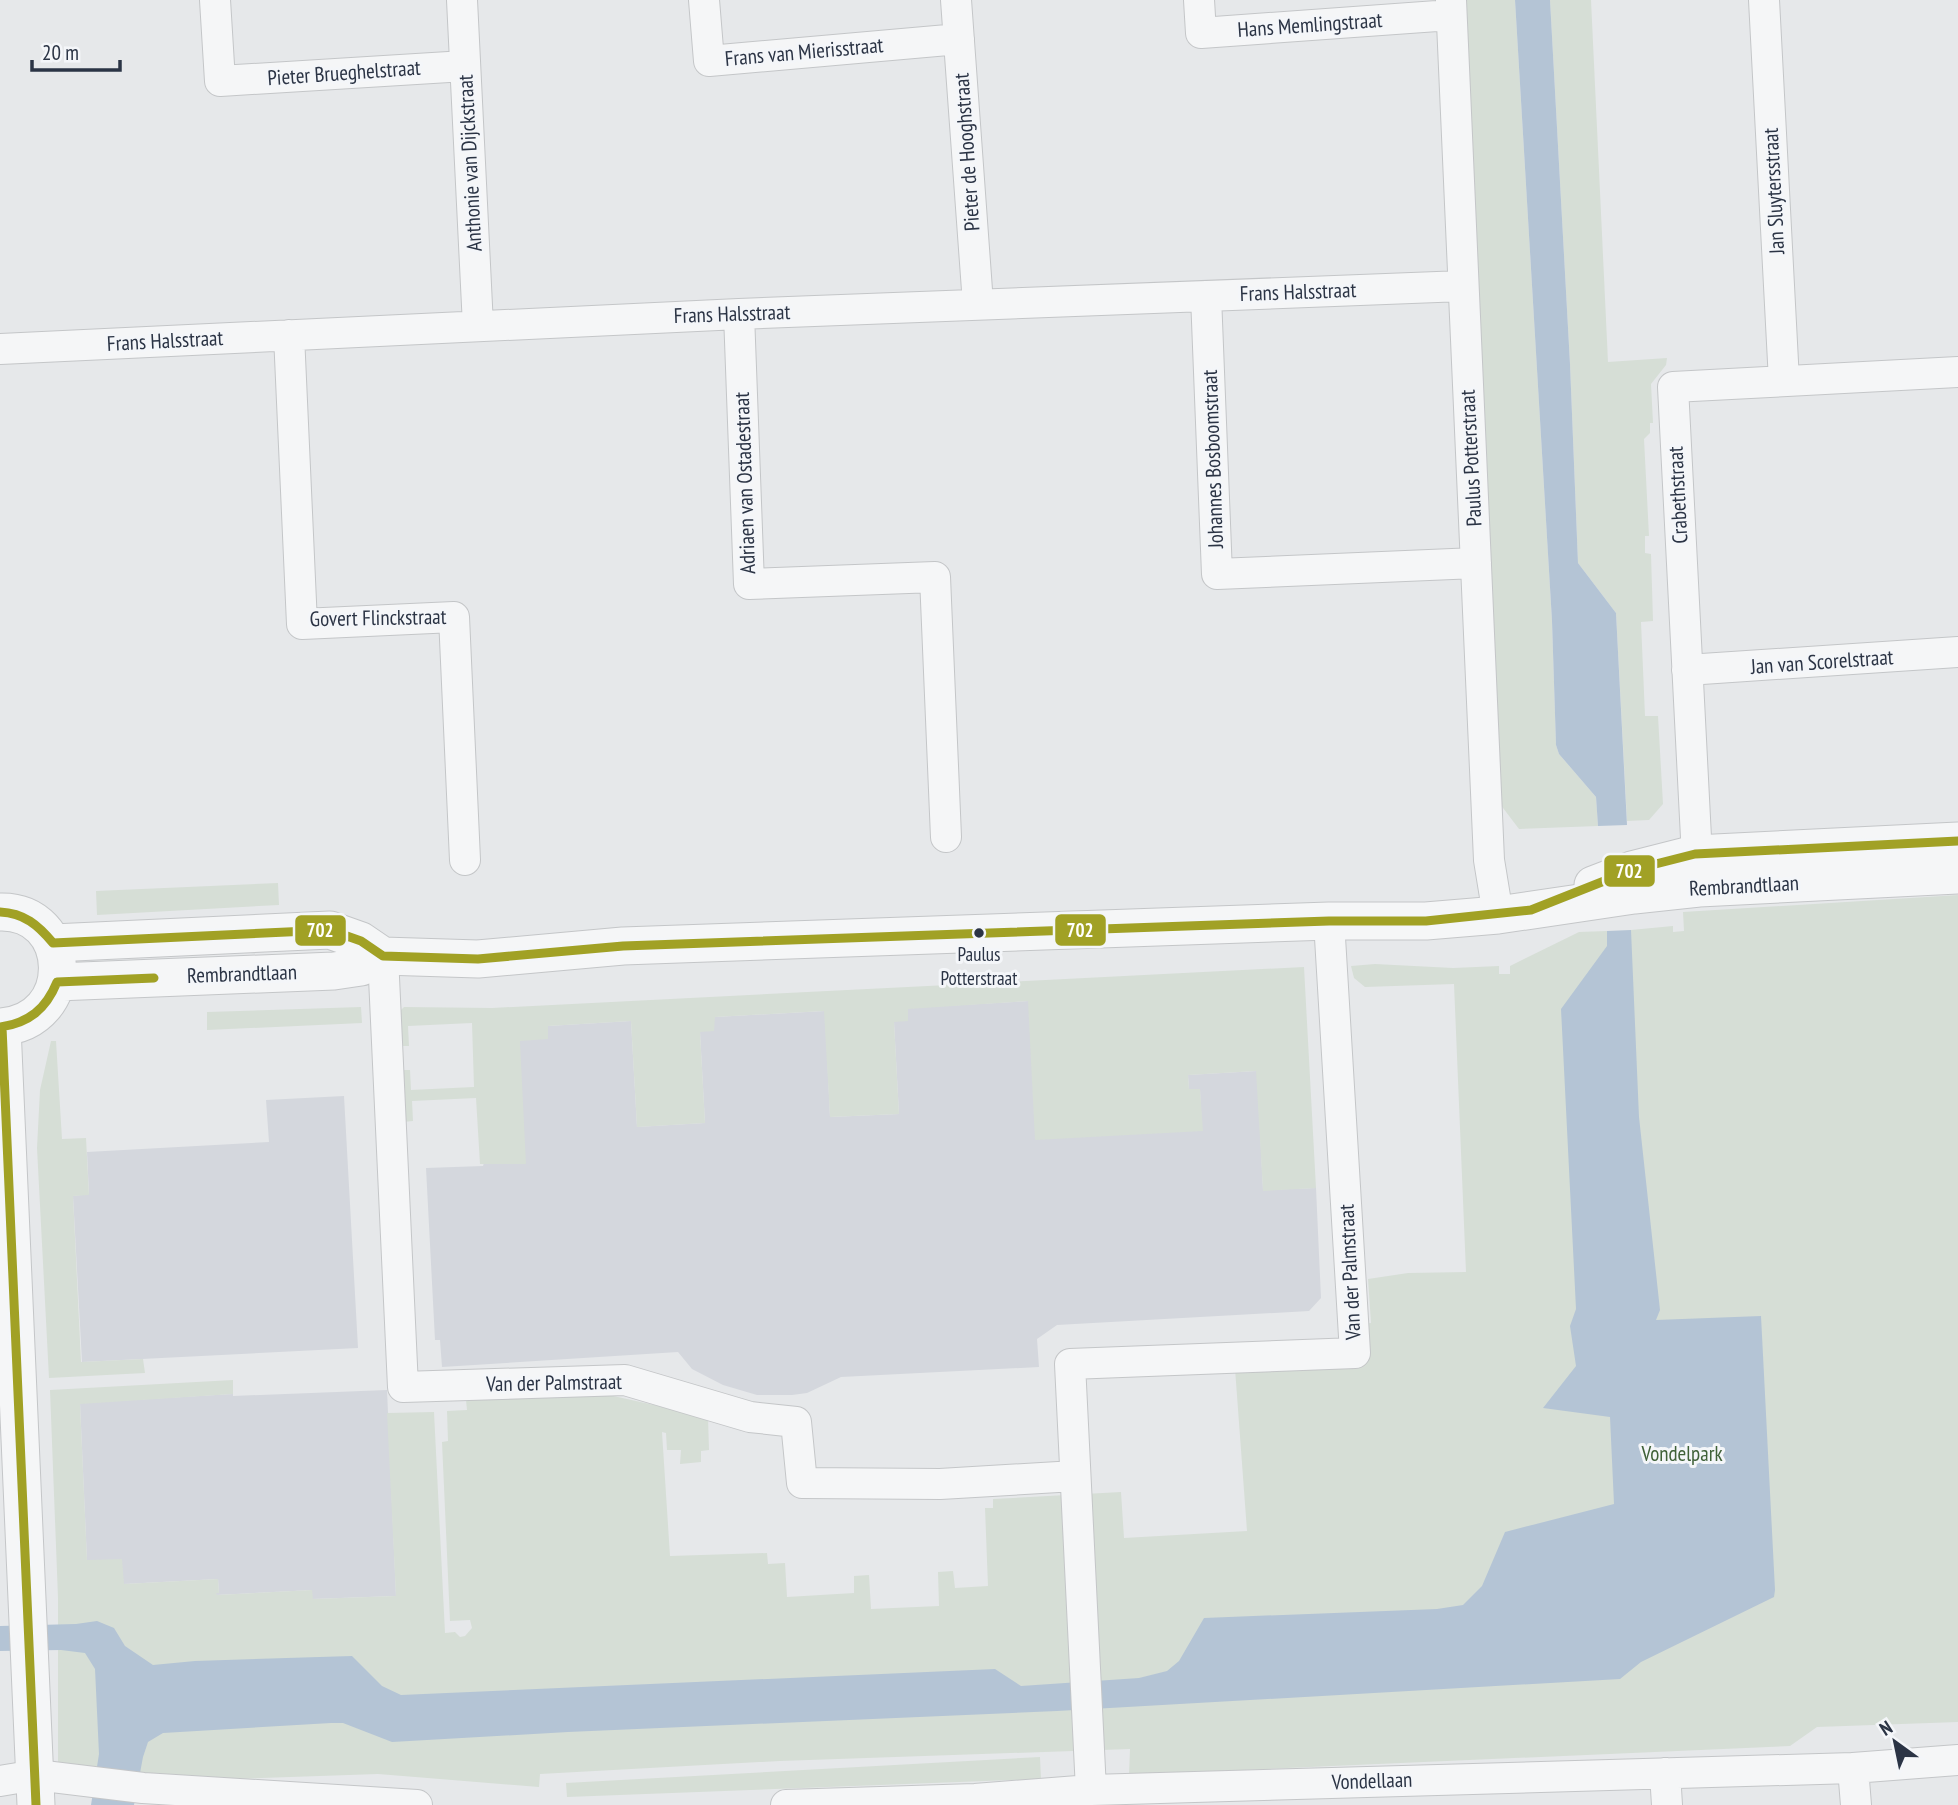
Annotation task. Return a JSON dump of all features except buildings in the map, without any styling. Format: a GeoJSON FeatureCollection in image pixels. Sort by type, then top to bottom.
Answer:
{"type":"FeatureCollection","features":[{"type":"Feature","properties":{"kind":"street","name":"Pieter Brueghelstraat"},"geometry":{"type":"LineString","coordinates":[[215,0],[220,80],[465,65]]}},
{"type":"Feature","properties":{"kind":"street","name":"Anthonie van Dijckstraat"},"geometry":{"type":"LineString","coordinates":[[462,0],[478,326]]}},
{"type":"Feature","properties":{"kind":"street","name":"Frans van Mierisstraat"},"geometry":{"type":"LineString","coordinates":[[704,0],[709,61],[959,38]]}},
{"type":"Feature","properties":{"kind":"street","name":"Pieter de Hooghstraat"},"geometry":{"type":"LineString","coordinates":[[956,0],[978,304]]}},
{"type":"Feature","properties":{"kind":"street","name":"Hans Memlingstraat"},"geometry":{"type":"LineString","coordinates":[[1199,0],[1201,33],[1451,8]]}},
{"type":"Feature","properties":{"kind":"street","name":"Jan Sluytersstraat"},"geometry":{"type":"LineString","coordinates":[[1764,0],[1784,381]]}},
{"type":"Feature","properties":{"kind":"street","name":"Paulus Potterstraat"},"geometry":{"type":"LineString","coordinates":[[1451,8],[1489,860],[1515,913]]}},
{"type":"Feature","properties":{"kind":"street","name":"Frans Halsstraat"},"geometry":{"type":"LineString","coordinates":[[0,349],[738,314],[1464,286]]}},
{"type":"Feature","properties":{"kind":"street","name":"Johannes Bosboomstraat"},"geometry":{"type":"LineString","coordinates":[[1206,296],[1217,574],[1476,563]]}},
{"type":"Feature","properties":{"kind":"street","name":"Adriaen van Ostadestraat"},"geometry":{"type":"LineString","coordinates":[[738,314],[749,584],[935,577],[946,837]]}},
{"type":"Feature","properties":{"kind":"street","name":"Govert Flinckstraat"},"geometry":{"type":"LineString","coordinates":[[289,335],[302,624],[454,617],[465,860]]}},
{"type":"Feature","properties":{"kind":"street","name":"Crabethstraat"},"geometry":{"type":"LineString","coordinates":[[1697,871],[1672,387],[1958,372]]}},
{"type":"Feature","properties":{"kind":"street","name":"Jan van Scorelstraat"},"geometry":{"type":"LineString","coordinates":[[1687,670],[1958,652]]}},
{"type":"Feature","properties":{"kind":"street","name":"Rembrandtlaan"},"geometry":{"type":"LineString","coordinates":[[57,982],[334,971],[361,967],[383,956],[478,959],[623,946],[1329,921],[1426,920],[1515,913],[1617,887],[1697,871],[1958,841]]}},
{"type":"Feature","properties":{"kind":"street","name":"Rembrandtlaan"},"geometry":{"type":"LineString","coordinates":[[1697,871],[1958,875]]}},
{"type":"Feature","properties":{"kind":"street"},"geometry":{"type":"LineString","coordinates":[[0,912],[9,911],[27,917],[39,926],[52,943],[57,956],[57,982],[52,995],[39,1013],[28,1020],[1,1027],[36,1790]]}},
{"type":"Feature","properties":{"kind":"street","name":"Van der Palmstraat"},"geometry":{"type":"LineString","coordinates":[[1091,1790],[1070,1364],[1355,1353],[1329,921]]}},
{"type":"Feature","properties":{"kind":"street","name":"Rembrandtlaan"},"geometry":{"type":"LineString","coordinates":[[52,943],[330,930],[361,941],[383,956]]}},
{"type":"Feature","properties":{"kind":"street","name":"Van der Palmstraat"},"geometry":{"type":"LineString","coordinates":[[383,956],[403,1387],[625,1380],[750,1417],[796,1422],[802,1483],[940,1484],[1074,1476]]}},
{"type":"Feature","properties":{"kind":"street","name":"Vondellaan"},"geometry":{"type":"LineString","coordinates":[[786,1805],[976,1802],[1091,1790],[1853,1768],[1958,1760]]}},
{"type":"Feature","properties":{"kind":"street"},"geometry":{"type":"LineString","coordinates":[[1853,1768],[1856,1805]]}},
{"type":"Feature","properties":{"kind":"street"},"geometry":{"type":"LineString","coordinates":[[1665,1773],[1667,1805]]}},
{"type":"Feature","properties":{"kind":"street"},"geometry":{"type":"LineString","coordinates":[[0,1781],[36,1790],[92,1782],[143,1788],[417,1805]]}},
{"type":"Feature","properties":{"kind":"shaded area"},"geometry":{"type":"Polygon","coordinates":[[[1029,1001],[1202,1131],[1200,1090],[1189,1090],[1188,1075],[1257,1071],[1263,1190],[1316,1188],[1321,1298],[1309,1311],[1057,1325],[1037,1339],[1039,1367],[841,1377],[807,1393],[792,1395],[757,1395],[723,1385],[692,1369],[678,1352],[442,1367],[440,1340],[435,1340],[426,1168],[483,1166],[520,1041],[548,1026],[631,1021],[637,1127],[705,1123],[700,1032],[715,1017],[825,1011],[830,1117],[899,1114],[894,1022],[908,1008],[1029,1001]]]}},
{"type":"Feature","properties":{"kind":"shaded area"},"geometry":{"type":"Polygon","coordinates":[[[344,1096],[358,1348],[82,1362],[73,1196],[89,1194],[87,1152],[269,1142],[266,1100],[344,1096]]]}},
{"type":"Feature","properties":{"kind":"shaded area"},"geometry":{"type":"Polygon","coordinates":[[[387,1390],[396,1596],[312,1599],[312,1590],[216,1595],[219,1593],[218,1579],[124,1584],[87,1560],[80,1403],[233,1394],[387,1390]]]}},
{"type":"Feature","properties":{"kind":"green space"},"geometry":{"type":"Polygon","coordinates":[[[1456,0],[1515,0],[1552,621],[1556,745],[1559,754],[1596,797],[1598,826],[1519,829],[1500,804],[1456,0]]]}},
{"type":"Feature","properties":{"kind":"green space"},"geometry":{"type":"Polygon","coordinates":[[[1550,0],[1591,0],[1608,362],[1667,358],[1666,365],[1651,384],[1653,423],[1650,423],[1650,433],[1644,439],[1649,536],[1645,536],[1645,553],[1651,554],[1653,621],[1641,622],[1645,716],[1658,716],[1663,804],[1649,820],[1627,821],[1616,613],[1578,563],[1550,0]]]}},
{"type":"Feature","properties":{"kind":"green space"},"geometry":{"type":"Polygon","coordinates":[[[278,883],[279,905],[97,915],[96,891],[278,883]]]}},
{"type":"Feature","properties":{"kind":"green space","name":"Vondelpark"},"geometry":{"type":"Polygon","coordinates":[[[1958,895],[1958,1722],[1817,1727],[1790,1746],[1129,1775],[1130,1749],[780,1761],[540,1774],[539,1787],[378,1774],[58,1785],[58,1598],[50,1390],[233,1380],[233,1394],[80,1404],[87,1560],[122,1559],[124,1584],[218,1579],[217,1595],[312,1590],[313,1599],[396,1596],[387,1413],[434,1412],[445,1633],[455,1632],[460,1637],[465,1636],[472,1628],[470,1620],[450,1621],[442,1442],[448,1441],[447,1411],[467,1410],[466,1400],[600,1393],[708,1417],[709,1450],[701,1451],[701,1462],[680,1464],[681,1450],[667,1450],[666,1433],[662,1432],[670,1556],[767,1553],[768,1564],[785,1563],[787,1597],[854,1593],[854,1576],[869,1575],[871,1609],[939,1606],[938,1572],[953,1571],[955,1588],[988,1586],[985,1508],[993,1508],[993,1499],[1121,1492],[1124,1538],[1247,1531],[1234,1355],[1357,1343],[1358,1324],[1371,1323],[1368,1279],[1408,1273],[1466,1272],[1454,984],[1365,987],[1354,978],[1351,966],[1499,966],[1499,974],[1510,974],[1510,966],[1579,932],[1607,931],[1607,937],[1631,935],[1631,930],[1673,926],[1673,932],[1684,931],[1683,912],[1958,895]]]}},
{"type":"Feature","properties":{"kind":"green space"},"geometry":{"type":"Polygon","coordinates":[[[1304,967],[1316,1188],[1263,1191],[1256,1071],[1188,1075],[1189,1089],[1200,1089],[1203,1131],[1035,1140],[1028,1001],[908,1009],[908,1021],[894,1022],[899,1114],[830,1117],[824,1011],[715,1017],[714,1031],[700,1032],[705,1123],[637,1127],[631,1021],[548,1026],[548,1039],[520,1041],[526,1164],[480,1164],[476,1098],[412,1101],[413,1121],[403,1122],[400,1070],[410,1070],[411,1090],[474,1087],[472,1023],[408,1026],[409,1046],[402,1046],[397,1014],[404,1007],[492,1008],[1304,967]]]}},
{"type":"Feature","properties":{"kind":"green space"},"geometry":{"type":"Polygon","coordinates":[[[361,1007],[362,1023],[207,1030],[207,1012],[361,1007]]]}},
{"type":"Feature","properties":{"kind":"green space"},"geometry":{"type":"Polygon","coordinates":[[[51,1041],[56,1041],[62,1139],[86,1138],[89,1195],[73,1196],[81,1362],[143,1359],[145,1373],[49,1378],[37,1148],[40,1090],[51,1041]]]}},
{"type":"Feature","properties":{"kind":"green space"},"geometry":{"type":"Polygon","coordinates":[[[1040,1757],[1041,1779],[567,1797],[566,1783],[1040,1757]]]}},
{"type":"Feature","properties":{"kind":"water"},"geometry":{"type":"Polygon","coordinates":[[[1515,0],[1550,0],[1578,563],[1616,613],[1627,825],[1598,826],[1596,797],[1559,754],[1556,745],[1552,621],[1515,0]]]}},
{"type":"Feature","properties":{"kind":"water"},"geometry":{"type":"Polygon","coordinates":[[[1631,930],[1639,1117],[1660,1310],[1656,1320],[1761,1316],[1775,1590],[1774,1597],[1641,1662],[1620,1679],[1057,1711],[392,1742],[343,1723],[163,1733],[148,1742],[134,1805],[91,1805],[99,1754],[95,1669],[85,1653],[61,1650],[0,1651],[0,1626],[97,1621],[114,1628],[125,1646],[153,1665],[352,1656],[382,1686],[401,1695],[995,1669],[1021,1686],[1139,1678],[1167,1671],[1179,1661],[1204,1618],[1437,1609],[1463,1605],[1482,1586],[1505,1532],[1614,1504],[1610,1417],[1543,1408],[1576,1366],[1570,1326],[1576,1309],[1561,1009],[1607,946],[1607,931],[1631,930]]]}},
{"type":"Feature","properties":{"kind":"transit line","name":"702"},"geometry":{"type":"LineString","coordinates":[[0,912],[30,921],[53,943],[330,930],[361,941],[383,956],[478,959],[623,946],[1329,921],[1426,921],[1531,910],[1632,870],[1695,854],[1958,841]]}},
{"type":"Feature","properties":{"kind":"transit line","name":"702"},"geometry":{"type":"LineString","coordinates":[[0,1027],[20,1022],[35,1013],[48,1000],[57,982],[154,978]]}},
{"type":"Feature","properties":{"kind":"transit line","name":"702"},"geometry":{"type":"LineString","coordinates":[[2,1027],[36,1805]]}},
{"type":"Feature","properties":{"kind":"place","name":"Paulus Potterstraat"},"geometry":{"type":"Point","coordinates":[979,933]}}]}
